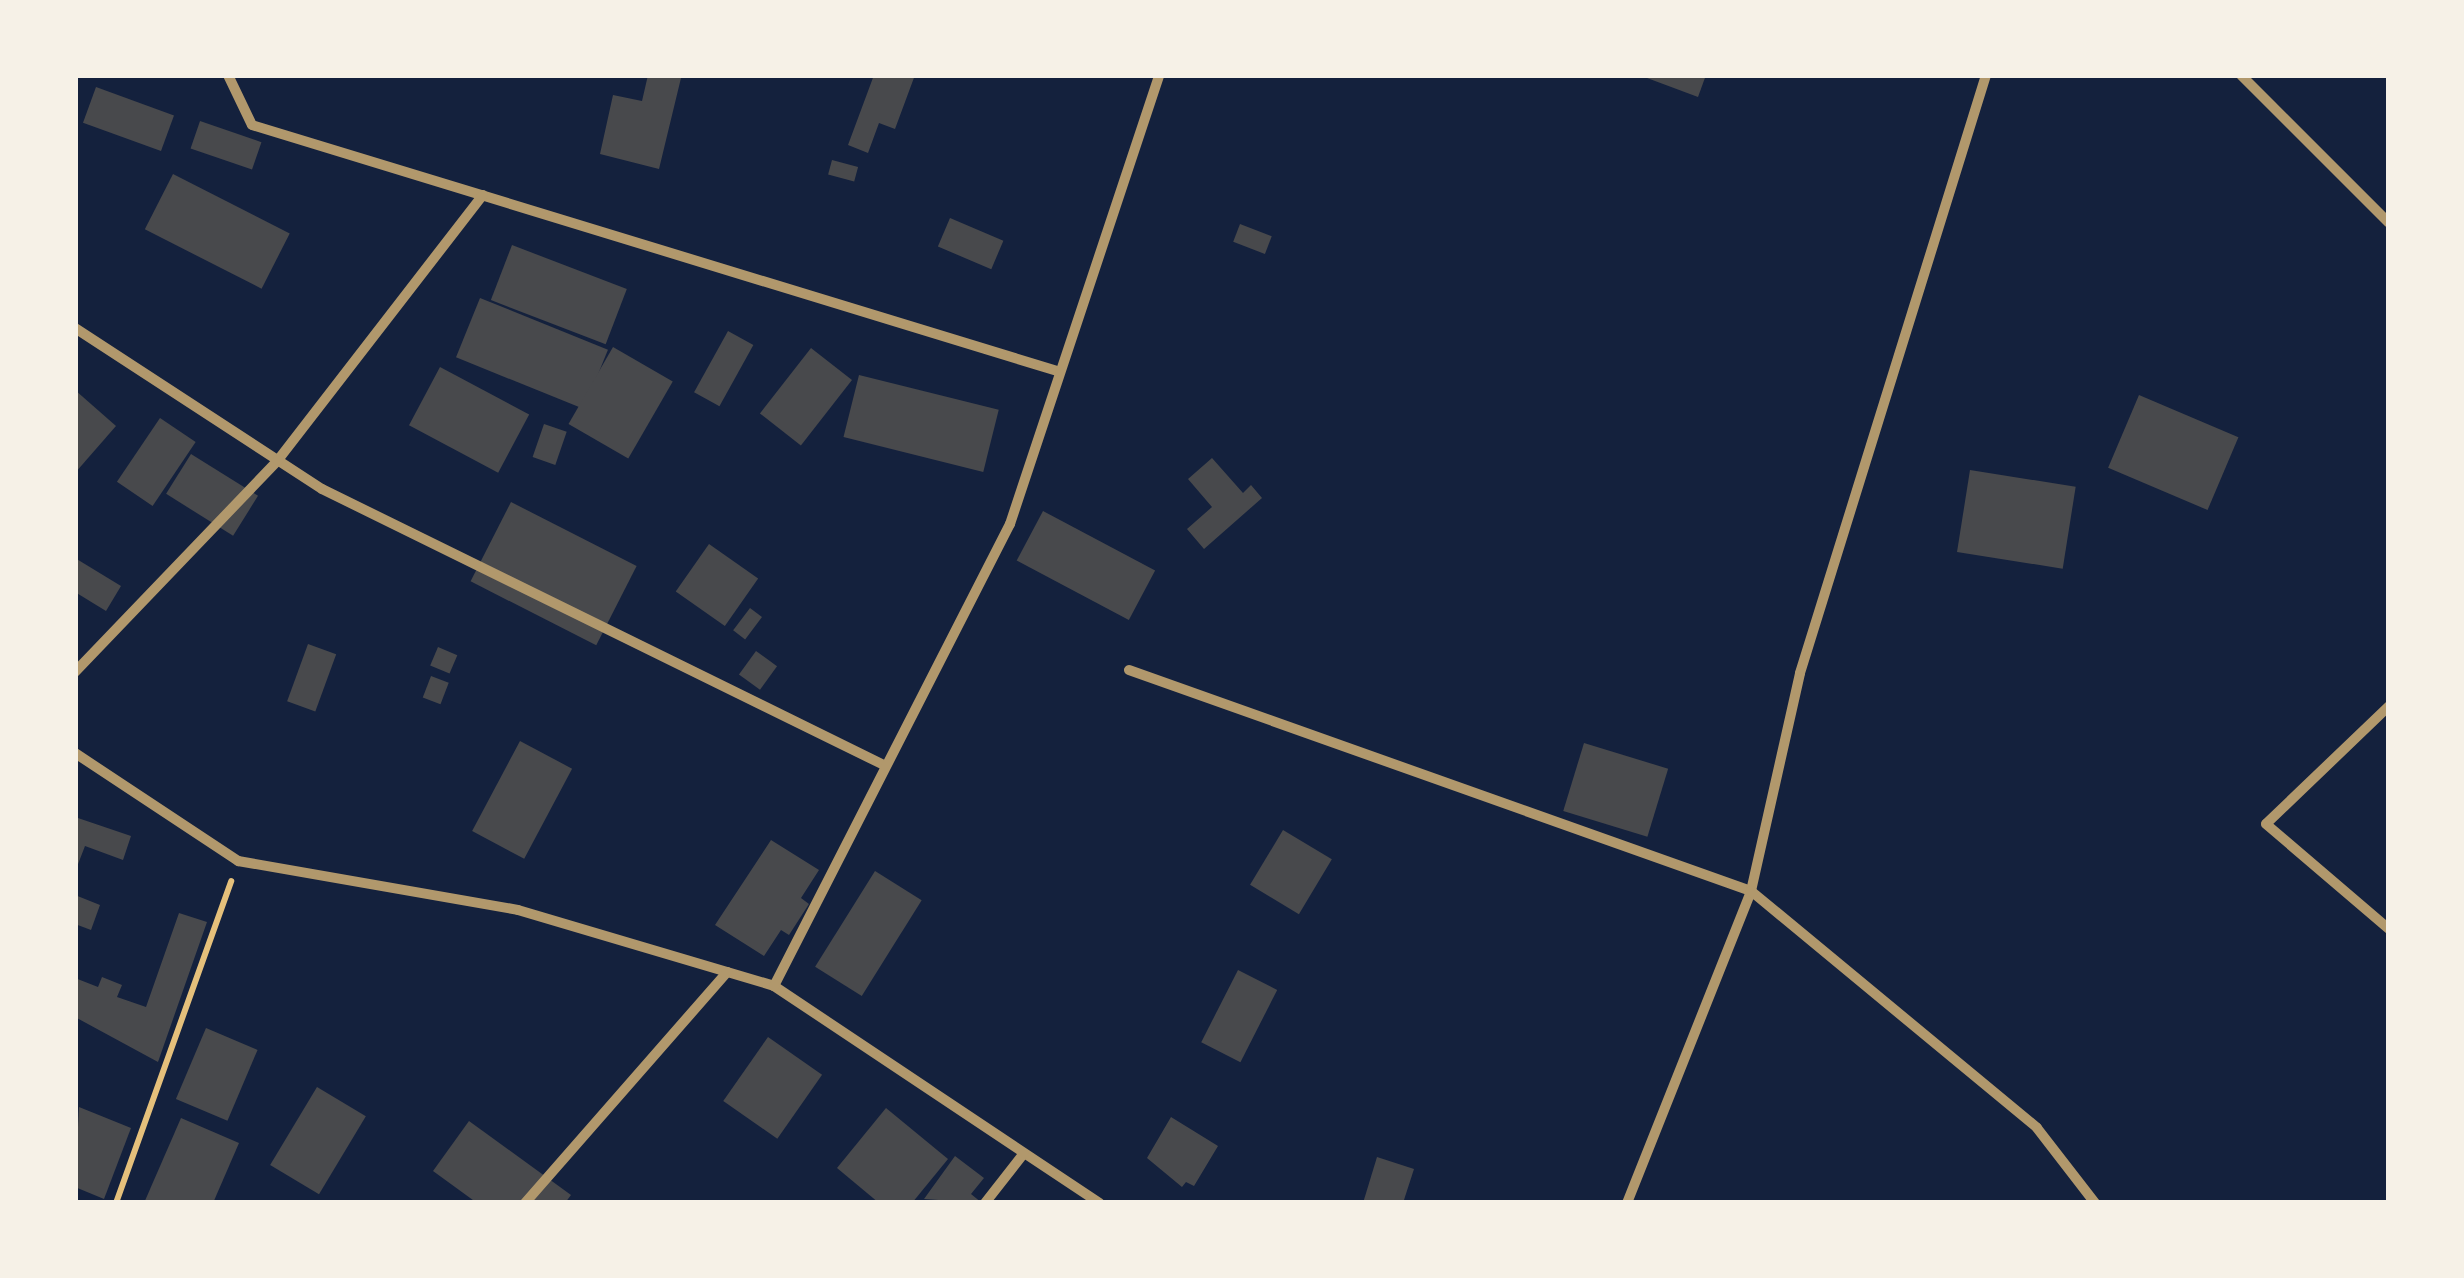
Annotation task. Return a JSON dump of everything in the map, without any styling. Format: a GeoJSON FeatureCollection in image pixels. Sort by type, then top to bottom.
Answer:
{"type":"FeatureCollection","features":[{"type":"Feature","properties":{"kind":"street"},"geometry":{"type":"LineString","coordinates":[[228,75],[252,125],[1057,372]]}},
{"type":"Feature","properties":{"kind":"street"},"geometry":{"type":"LineString","coordinates":[[774,986],[1010,524],[1057,372],[1159,75]]}},
{"type":"Feature","properties":{"kind":"street"},"geometry":{"type":"LineString","coordinates":[[1626,1203],[1751,891],[1800,672],[1986,75]]}},
{"type":"Feature","properties":{"kind":"street"},"geometry":{"type":"LineString","coordinates":[[2241,75],[2389,222]]}},
{"type":"Feature","properties":{"kind":"street"},"geometry":{"type":"LineString","coordinates":[[75,672],[278,460],[482,196]]}},
{"type":"Feature","properties":{"kind":"street"},"geometry":{"type":"LineString","coordinates":[[75,328],[278,460],[541,601],[886,766]]}},
{"type":"Feature","properties":{"kind":"street"},"geometry":{"type":"LineString","coordinates":[[1129,670],[1751,891],[2037,1128],[2095,1203]]}},
{"type":"Feature","properties":{"kind":"street"},"geometry":{"type":"LineString","coordinates":[[2389,706],[2266,824],[2389,929]]}},
{"type":"Feature","properties":{"kind":"street"},"geometry":{"type":"LineString","coordinates":[[75,753],[238,861],[518,910],[774,986],[1099,1203]]}},
{"type":"Feature","properties":{"kind":"street"},"geometry":{"type":"LineString","coordinates":[[524,1203],[727,972]]}},
{"type":"Feature","properties":{"kind":"street"},"geometry":{"type":"LineString","coordinates":[[986,1203],[1024,1153]]}},
{"type":"Feature","properties":{"kind":"path"},"geometry":{"type":"LineString","coordinates":[[116,1203],[238,861]]}},
{"type":"Feature","properties":{"kind":"building"},"geometry":{"type":"Polygon","coordinates":[[[648,75],[681,78],[659,169],[600,154],[613,95],[642,101],[648,75]]]}},
{"type":"Feature","properties":{"kind":"building"},"geometry":{"type":"Polygon","coordinates":[[[874,75],[915,75],[895,129],[879,123],[868,153],[848,145],[874,75]]]}},
{"type":"Feature","properties":{"kind":"building"},"geometry":{"type":"Polygon","coordinates":[[[1639,75],[1706,75],[1698,97],[1639,75]]]}},
{"type":"Feature","properties":{"kind":"building"},"geometry":{"type":"Polygon","coordinates":[[[96,87],[174,115],[161,151],[83,123],[96,87]]]}},
{"type":"Feature","properties":{"kind":"building"},"geometry":{"type":"Polygon","coordinates":[[[200,121],[261,142],[252,170],[191,148],[200,121]]]}},
{"type":"Feature","properties":{"kind":"building"},"geometry":{"type":"Polygon","coordinates":[[[832,160],[858,167],[854,181],[828,174],[832,160]]]}},
{"type":"Feature","properties":{"kind":"building"},"geometry":{"type":"Polygon","coordinates":[[[173,174],[290,233],[262,289],[145,229],[173,174]]]}},
{"type":"Feature","properties":{"kind":"building"},"geometry":{"type":"Polygon","coordinates":[[[950,218],[1003,241],[991,269],[938,247],[950,218]]]}},
{"type":"Feature","properties":{"kind":"building"},"geometry":{"type":"Polygon","coordinates":[[[1240,224],[1272,236],[1265,254],[1233,242],[1240,224]]]}},
{"type":"Feature","properties":{"kind":"building"},"geometry":{"type":"Polygon","coordinates":[[[512,245],[627,289],[606,344],[491,300],[512,245]]]}},
{"type":"Feature","properties":{"kind":"building"},"geometry":{"type":"Polygon","coordinates":[[[480,298],[608,350],[584,409],[456,357],[480,298]]]}},
{"type":"Feature","properties":{"kind":"building"},"geometry":{"type":"Polygon","coordinates":[[[728,331],[753,345],[719,406],[694,392],[728,331]]]}},
{"type":"Feature","properties":{"kind":"building"},"geometry":{"type":"Polygon","coordinates":[[[613,347],[673,381],[628,459],[568,424],[613,347]]]}},
{"type":"Feature","properties":{"kind":"building"},"geometry":{"type":"Polygon","coordinates":[[[811,348],[852,380],[801,445],[760,413],[811,348]]]}},
{"type":"Feature","properties":{"kind":"building"},"geometry":{"type":"Polygon","coordinates":[[[440,367],[529,414],[498,473],[409,425],[440,367]]]}},
{"type":"Feature","properties":{"kind":"building"},"geometry":{"type":"Polygon","coordinates":[[[859,375],[999,410],[983,472],[844,437],[859,375]]]}},
{"type":"Feature","properties":{"kind":"building"},"geometry":{"type":"Polygon","coordinates":[[[75,390],[116,426],[75,473],[75,390]]]}},
{"type":"Feature","properties":{"kind":"building"},"geometry":{"type":"Polygon","coordinates":[[[2139,395],[2238,437],[2208,510],[2108,468],[2139,395]]]}},
{"type":"Feature","properties":{"kind":"building"},"geometry":{"type":"Polygon","coordinates":[[[160,418],[196,442],[153,506],[117,482],[160,418]]]}},
{"type":"Feature","properties":{"kind":"building"},"geometry":{"type":"Polygon","coordinates":[[[544,424],[567,432],[555,465],[533,457],[544,424]]]}},
{"type":"Feature","properties":{"kind":"building"},"geometry":{"type":"Polygon","coordinates":[[[191,454],[258,496],[233,536],[166,494],[191,454]]]}},
{"type":"Feature","properties":{"kind":"building"},"geometry":{"type":"Polygon","coordinates":[[[1212,458],[1243,493],[1251,485],[1262,498],[1204,549],[1187,529],[1212,507],[1188,479],[1212,458]]]}},
{"type":"Feature","properties":{"kind":"building"},"geometry":{"type":"Polygon","coordinates":[[[1970,470],[2076,487],[2063,569],[1957,552],[1970,470]]]}},
{"type":"Feature","properties":{"kind":"building"},"geometry":{"type":"Polygon","coordinates":[[[511,502],[637,566],[596,645],[471,581],[511,502]]]}},
{"type":"Feature","properties":{"kind":"building"},"geometry":{"type":"Polygon","coordinates":[[[1043,511],[1155,571],[1129,620],[1017,560],[1043,511]]]}},
{"type":"Feature","properties":{"kind":"building"},"geometry":{"type":"Polygon","coordinates":[[[709,544],[758,578],[725,626],[676,592],[709,544]]]}},
{"type":"Feature","properties":{"kind":"building"},"geometry":{"type":"Polygon","coordinates":[[[75,558],[121,586],[106,611],[75,592],[75,558]]]}},
{"type":"Feature","properties":{"kind":"building"},"geometry":{"type":"Polygon","coordinates":[[[750,608],[762,617],[745,639],[733,630],[750,608]]]}},
{"type":"Feature","properties":{"kind":"building"},"geometry":{"type":"Polygon","coordinates":[[[308,644],[336,654],[315,712],[287,701],[308,644]]]}},
{"type":"Feature","properties":{"kind":"building"},"geometry":{"type":"Polygon","coordinates":[[[438,647],[457,655],[450,674],[430,665],[438,647]]]}},
{"type":"Feature","properties":{"kind":"building"},"geometry":{"type":"Polygon","coordinates":[[[756,651],[777,666],[760,690],[739,674],[756,651]]]}},
{"type":"Feature","properties":{"kind":"building"},"geometry":{"type":"Polygon","coordinates":[[[431,676],[449,683],[440,704],[423,697],[431,676]]]}},
{"type":"Feature","properties":{"kind":"building"},"geometry":{"type":"Polygon","coordinates":[[[520,741],[572,769],[524,859],[472,831],[520,741]]]}},
{"type":"Feature","properties":{"kind":"building"},"geometry":{"type":"Polygon","coordinates":[[[1584,743],[1668,769],[1647,837],[1563,811],[1584,743]]]}},
{"type":"Feature","properties":{"kind":"building"},"geometry":{"type":"Polygon","coordinates":[[[75,817],[131,836],[123,860],[85,846],[75,872],[75,817]]]}},
{"type":"Feature","properties":{"kind":"building"},"geometry":{"type":"Polygon","coordinates":[[[1283,830],[1332,859],[1299,914],[1250,885],[1283,830]]]}},
{"type":"Feature","properties":{"kind":"building"},"geometry":{"type":"Polygon","coordinates":[[[771,840],[819,870],[801,898],[809,904],[789,935],[781,930],[764,956],[715,925],[771,840]]]}},
{"type":"Feature","properties":{"kind":"building"},"geometry":{"type":"Polygon","coordinates":[[[875,871],[922,900],[862,996],[815,967],[875,871]]]}},
{"type":"Feature","properties":{"kind":"building"},"geometry":{"type":"Polygon","coordinates":[[[75,895],[100,905],[91,930],[75,924],[75,895]]]}},
{"type":"Feature","properties":{"kind":"building"},"geometry":{"type":"Polygon","coordinates":[[[179,913],[207,922],[158,1062],[75,1017],[75,978],[98,987],[102,977],[122,985],[117,997],[146,1007],[179,913]]]}},
{"type":"Feature","properties":{"kind":"building"},"geometry":{"type":"Polygon","coordinates":[[[1238,970],[1277,990],[1240,1062],[1201,1042],[1238,970]]]}},
{"type":"Feature","properties":{"kind":"building"},"geometry":{"type":"Polygon","coordinates":[[[206,1028],[258,1050],[227,1121],[176,1099],[206,1028]]]}},
{"type":"Feature","properties":{"kind":"building"},"geometry":{"type":"Polygon","coordinates":[[[768,1037],[822,1075],[777,1139],[723,1101],[768,1037]]]}},
{"type":"Feature","properties":{"kind":"building"},"geometry":{"type":"Polygon","coordinates":[[[317,1087],[366,1116],[319,1194],[270,1165],[317,1087]]]}},
{"type":"Feature","properties":{"kind":"building"},"geometry":{"type":"Polygon","coordinates":[[[79,1107],[131,1128],[104,1199],[75,1187],[79,1107]]]}},
{"type":"Feature","properties":{"kind":"building"},"geometry":{"type":"Polygon","coordinates":[[[886,1108],[948,1159],[912,1203],[879,1203],[837,1168],[886,1108]]]}},
{"type":"Feature","properties":{"kind":"building"},"geometry":{"type":"Polygon","coordinates":[[[1171,1117],[1218,1146],[1194,1186],[1186,1182],[1182,1187],[1147,1158],[1171,1117]]]}},
{"type":"Feature","properties":{"kind":"building"},"geometry":{"type":"Polygon","coordinates":[[[181,1118],[239,1143],[213,1203],[144,1203],[181,1118]]]}},
{"type":"Feature","properties":{"kind":"building"},"geometry":{"type":"Polygon","coordinates":[[[469,1121],[571,1195],[565,1203],[477,1203],[433,1171],[469,1121]]]}},
{"type":"Feature","properties":{"kind":"building"},"geometry":{"type":"Polygon","coordinates":[[[955,1156],[984,1178],[971,1194],[982,1203],[924,1199],[955,1156]]]}},
{"type":"Feature","properties":{"kind":"building"},"geometry":{"type":"Polygon","coordinates":[[[1377,1157],[1414,1169],[1403,1203],[1363,1203],[1377,1157]]]}}]}
